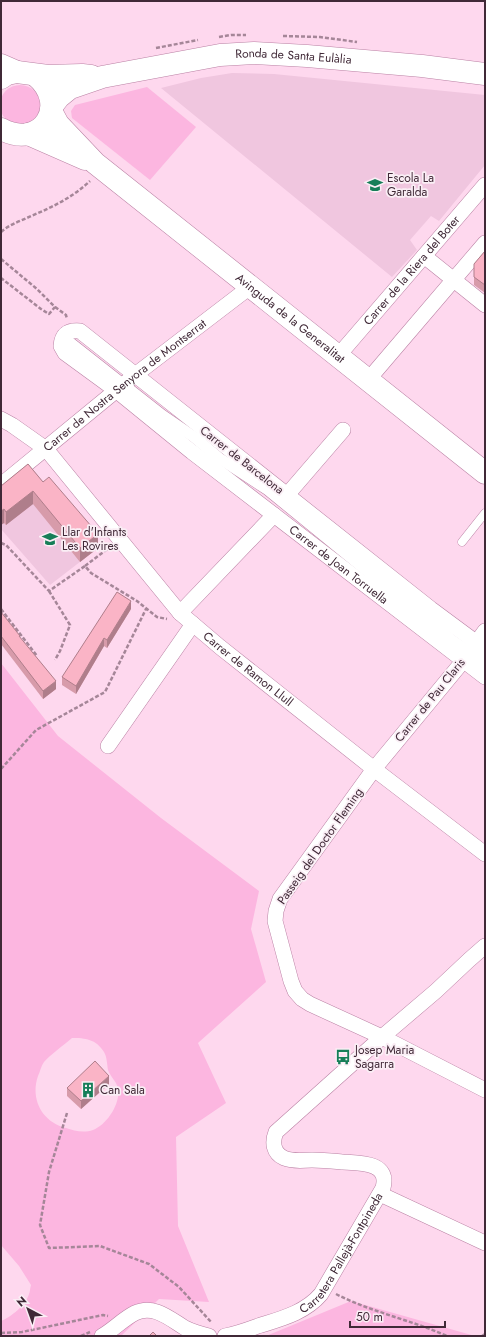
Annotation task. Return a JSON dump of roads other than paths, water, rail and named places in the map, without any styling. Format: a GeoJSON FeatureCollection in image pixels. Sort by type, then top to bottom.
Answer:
{"type":"FeatureCollection","features":[{"type":"Feature","properties":{"kind":"main road","name":"Ronda de Santa Eulàlia"},"geometry":{"type":"LineString","coordinates":[[102,77],[220,55],[254,53],[422,66],[485,74]]}},
{"type":"Feature","properties":{"kind":"main road"},"geometry":{"type":"LineString","coordinates":[[13,73],[102,77]]}},
{"type":"Feature","properties":{"kind":"main road"},"geometry":{"type":"LineString","coordinates":[[13,73],[40,79],[47,89],[58,124],[98,165]]}},
{"type":"Feature","properties":{"kind":"main road"},"geometry":{"type":"LineString","coordinates":[[1,128],[9,133],[18,135],[28,134],[38,130],[46,123],[52,108],[59,97],[70,88],[102,77]]}},
{"type":"Feature","properties":{"kind":"main road"},"geometry":{"type":"LineString","coordinates":[[28,134],[98,165]]}},
{"type":"Feature","properties":{"kind":"main road","name":"Avinguda de la Generalitat"},"geometry":{"type":"LineString","coordinates":[[98,165],[485,473]]}},
{"type":"Feature","properties":{"kind":"street","name":"Carrer de la Riera del Boter"},"geometry":{"type":"LineString","coordinates":[[338,356],[485,185]]}},
{"type":"Feature","properties":{"kind":"street"},"geometry":{"type":"LineString","coordinates":[[368,380],[485,243]]}},
{"type":"Feature","properties":{"kind":"street"},"geometry":{"type":"LineString","coordinates":[[424,256],[485,305]]}},
{"type":"Feature","properties":{"kind":"street","name":"Carrer de Nostra Senyora de Montserrat"},"geometry":{"type":"LineString","coordinates":[[1,485],[125,383],[250,287]]}},
{"type":"Feature","properties":{"kind":"street","name":"Carrer de Barcelona"},"geometry":{"type":"LineString","coordinates":[[125,383],[80,331],[70,335],[65,334],[61,346],[65,353],[125,383],[287,495],[382,569],[476,647]]}},
{"type":"Feature","properties":{"kind":"street"},"geometry":{"type":"LineString","coordinates":[[125,383],[162,415],[194,437],[219,458],[247,476],[285,504],[371,571],[375,586]]}},
{"type":"Feature","properties":{"kind":"street","name":"Carrer de Joan Torruella"},"geometry":{"type":"LineString","coordinates":[[125,383],[192,452],[271,517],[375,586],[476,647],[485,677]]}},
{"type":"Feature","properties":{"kind":"street","name":"Carrer de Ramon Llull"},"geometry":{"type":"LineString","coordinates":[[1,419],[46,449],[180,613],[220,647],[374,769],[485,854]]}},
{"type":"Feature","properties":{"kind":"street"},"geometry":{"type":"LineString","coordinates":[[287,495],[342,430]]}},
{"type":"Feature","properties":{"kind":"street"},"geometry":{"type":"LineString","coordinates":[[247,476],[290,523]]}},
{"type":"Feature","properties":{"kind":"street"},"geometry":{"type":"LineString","coordinates":[[180,613],[271,517]]}},
{"type":"Feature","properties":{"kind":"street"},"geometry":{"type":"LineString","coordinates":[[108,746],[193,624]]}},
{"type":"Feature","properties":{"kind":"street"},"geometry":{"type":"LineString","coordinates":[[476,647],[485,663]]}},
{"type":"Feature","properties":{"kind":"street","name":"Carrer de Pau Claris"},"geometry":{"type":"LineString","coordinates":[[374,769],[476,647]]}},
{"type":"Feature","properties":{"kind":"street","name":"Passeig del Doctor Fleming"},"geometry":{"type":"LineString","coordinates":[[374,769],[280,899],[276,911],[275,921],[291,981],[302,999],[310,1004],[382,1037],[485,1090]]}},
{"type":"Feature","properties":{"kind":"street"},"geometry":{"type":"LineString","coordinates":[[382,1037],[404,1020],[485,946]]}},
{"type":"Feature","properties":{"kind":"street","name":"Carretera Pallejà-Fontpineda"},"geometry":{"type":"LineString","coordinates":[[216,1333],[240,1332],[294,1314],[316,1300],[325,1288],[380,1194],[384,1183],[384,1178],[380,1170],[374,1166],[365,1163],[291,1160],[284,1158],[279,1154],[275,1148],[273,1140],[280,1127],[351,1066],[382,1037]]}},
{"type":"Feature","properties":{"kind":"street"},"geometry":{"type":"LineString","coordinates":[[380,1194],[485,1243]]}},
{"type":"Feature","properties":{"kind":"street"},"geometry":{"type":"LineString","coordinates":[[102,1336],[136,1313],[149,1310],[164,1315],[193,1332],[216,1333]]}},
{"type":"Feature","properties":{"kind":"lane"},"geometry":{"type":"LineString","coordinates":[[462,542],[485,513]]}},
{"type":"Feature","properties":{"kind":"place","name":"Escola La Garalda"},"geometry":{"type":"Point","coordinates":[375,185]}},
{"type":"Feature","properties":{"kind":"place","name":"Llar d'Infants Les Rovires"},"geometry":{"type":"Point","coordinates":[50,539]}},
{"type":"Feature","properties":{"kind":"place","name":"Josep Maria Sagarra"},"geometry":{"type":"Point","coordinates":[343,1057]}},
{"type":"Feature","properties":{"kind":"place","name":"Can Sala"},"geometry":{"type":"Point","coordinates":[88,1090]}}]}
